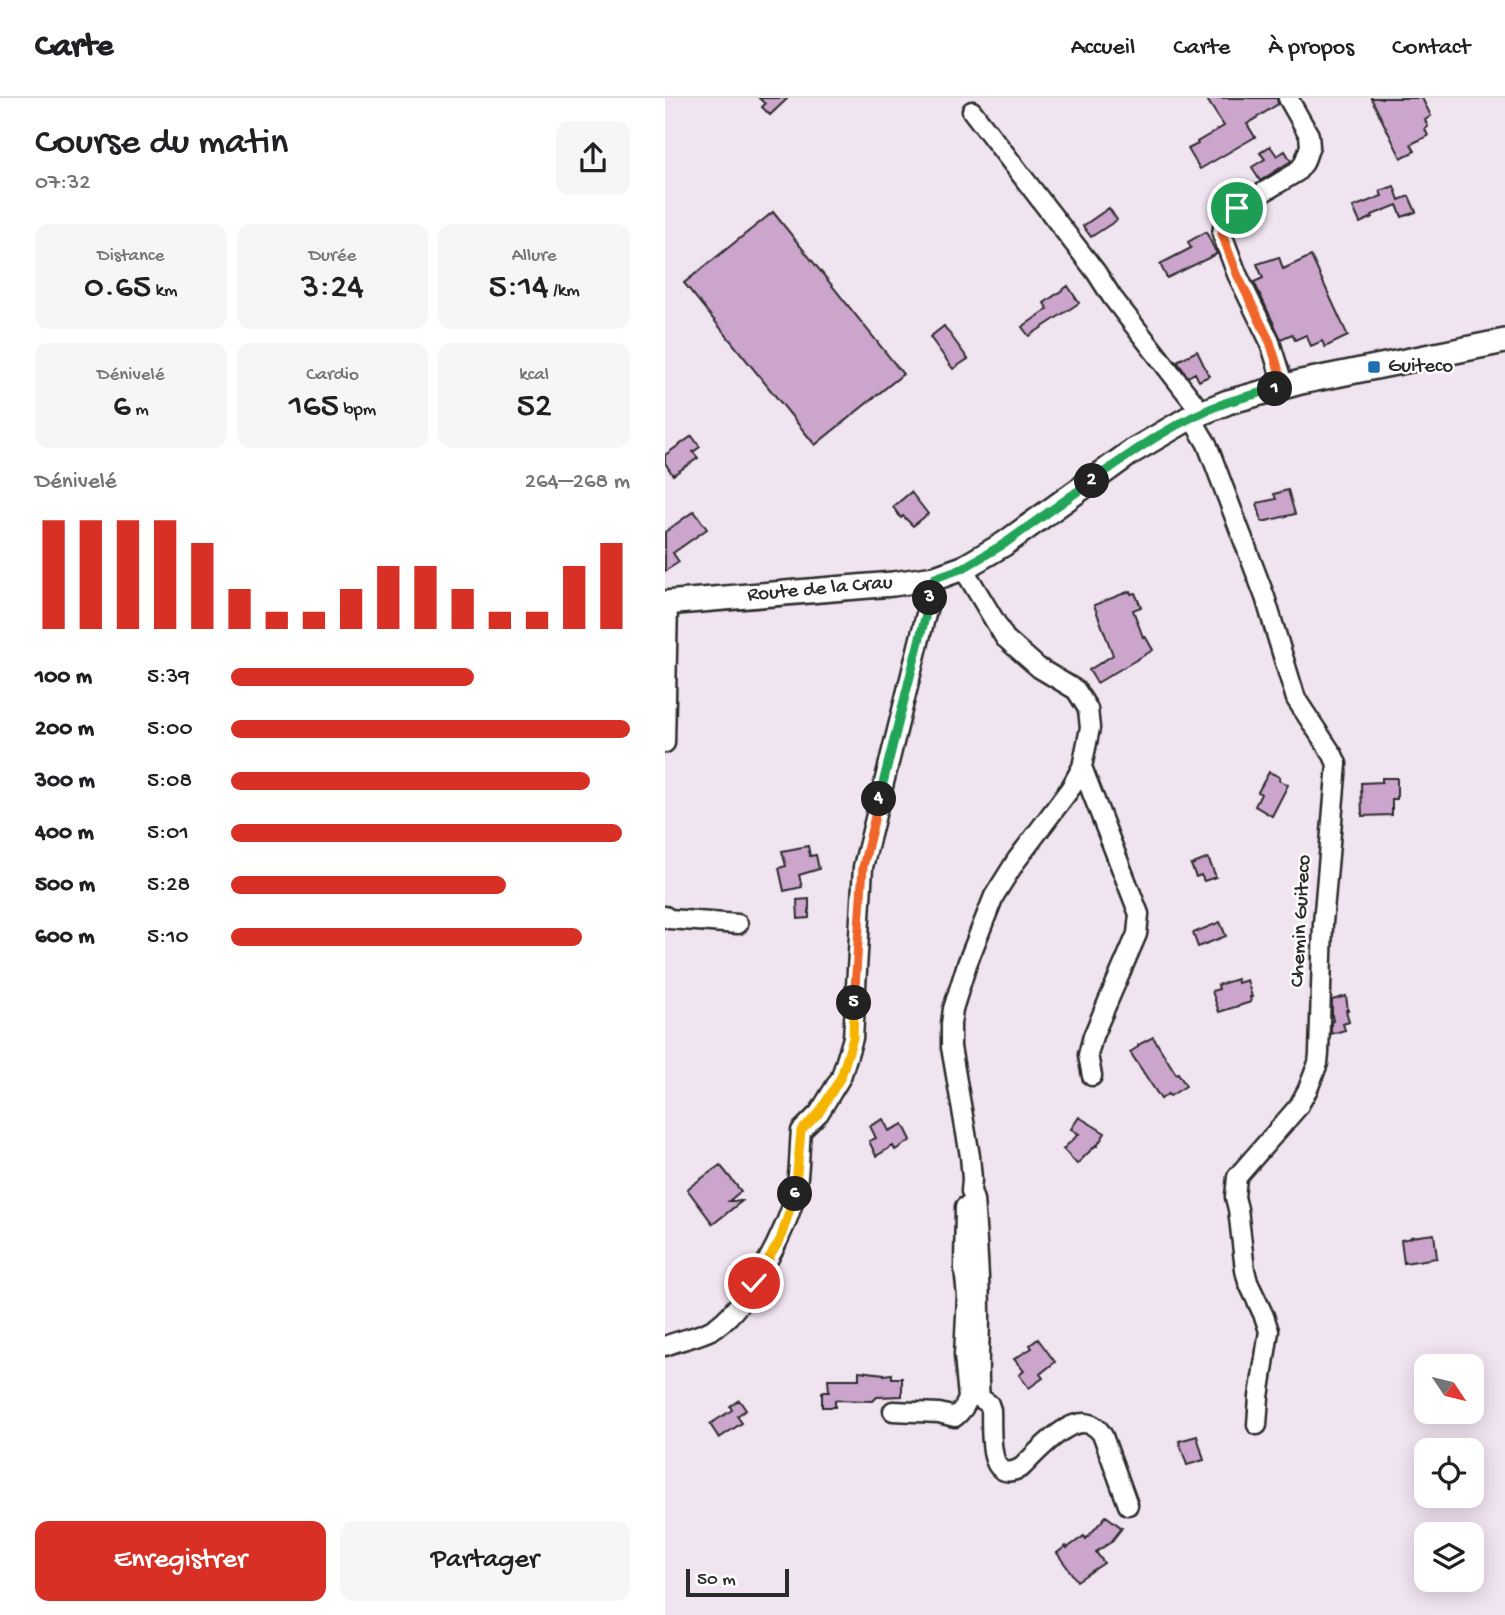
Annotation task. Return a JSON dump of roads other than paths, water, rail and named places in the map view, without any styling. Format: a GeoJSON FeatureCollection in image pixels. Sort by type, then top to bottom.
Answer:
{"type":"FeatureCollection","features":[{"type":"Feature","properties":{"kind":"main road","name":"Route de la Crau"},"geometry":{"type":"LineString","coordinates":[[667,603],[935,578],[963,568],[1004,544],[1133,451],[1197,415],[1228,402],[1284,387],[1505,341]]}},
{"type":"Feature","properties":{"kind":"street"},"geometry":{"type":"LineString","coordinates":[[1284,387],[1270,342],[1237,274],[1222,234],[1222,225],[1237,208],[1297,172],[1304,163],[1310,146],[1309,135],[1288,98]]}},
{"type":"Feature","properties":{"kind":"street","name":"Chemin Guiteco"},"geometry":{"type":"LineString","coordinates":[[972,111],[1096,272],[1197,415],[1265,597],[1296,699],[1337,764],[1323,923],[1318,1063],[1298,1107],[1237,1177],[1235,1186],[1245,1270],[1269,1331],[1257,1425]]}},
{"type":"Feature","properties":{"kind":"street"},"geometry":{"type":"LineString","coordinates":[[963,568],[1005,638],[1039,668],[1076,690],[1088,709],[1090,729],[1082,767],[1070,789],[1016,861],[995,896],[977,936],[953,1009],[951,1047],[970,1156],[979,1259],[980,1398],[989,1404],[991,1410],[993,1451],[995,1463],[1001,1470],[1008,1472],[1022,1467],[1066,1427],[1082,1422],[1090,1424],[1099,1429],[1103,1436],[1128,1505]]}},
{"type":"Feature","properties":{"kind":"street"},"geometry":{"type":"LineString","coordinates":[[665,1346],[712,1329],[727,1317],[754,1283],[780,1240],[796,1191],[801,1131],[819,1113],[841,1077],[853,1038],[863,867],[935,578]]}},
{"type":"Feature","properties":{"kind":"street"},"geometry":{"type":"LineString","coordinates":[[665,743],[667,603]]}},
{"type":"Feature","properties":{"kind":"street"},"geometry":{"type":"LineString","coordinates":[[1082,767],[1139,914],[1137,934],[1090,1046],[1088,1055],[1092,1076]]}},
{"type":"Feature","properties":{"kind":"street"},"geometry":{"type":"LineString","coordinates":[[665,916],[669,919],[738,923]]}},
{"type":"Feature","properties":{"kind":"street"},"geometry":{"type":"LineString","coordinates":[[893,1411],[939,1413],[955,1417],[967,1403],[964,1355],[967,1296],[964,1221],[965,1201],[971,1191]]}},
{"type":"Feature","properties":{"kind":"place","name":"Guiteco"},"geometry":{"type":"Point","coordinates":[1374,367]}}]}
